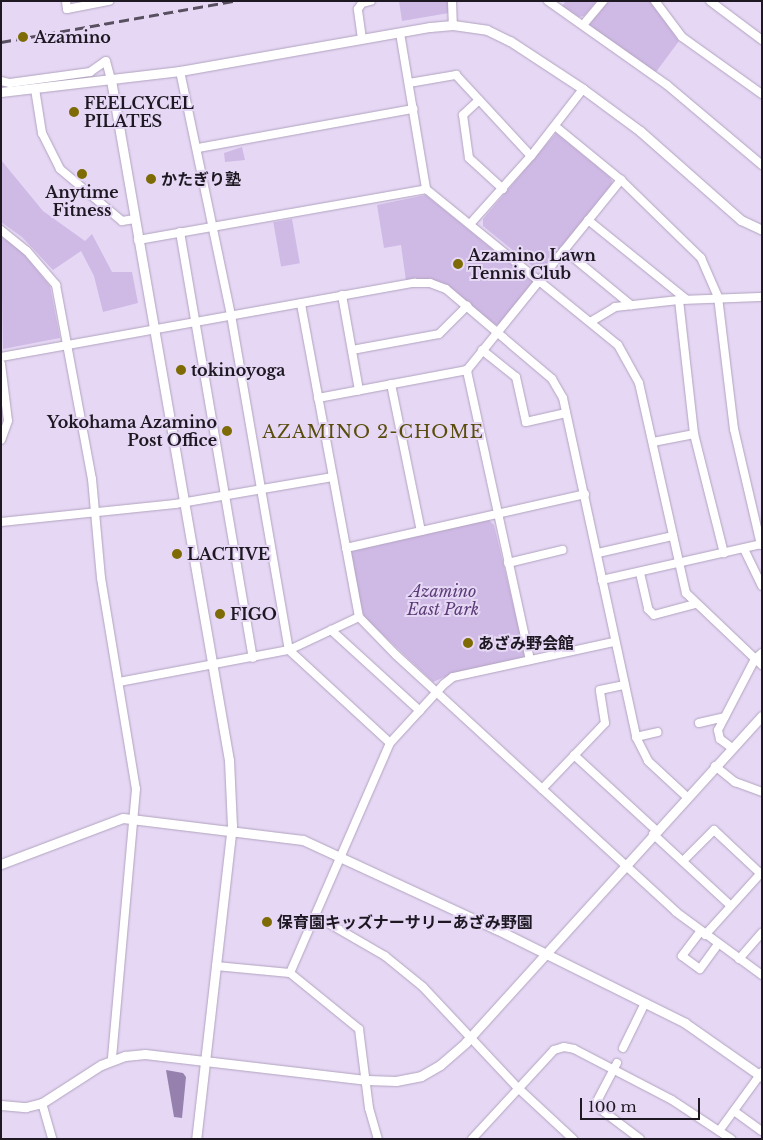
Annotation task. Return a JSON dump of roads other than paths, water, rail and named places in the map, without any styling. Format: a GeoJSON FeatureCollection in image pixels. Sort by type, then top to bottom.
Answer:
{"type":"FeatureCollection","features":[{"type":"Feature","properties":{"kind":"street"},"geometry":{"type":"LineString","coordinates":[[66,1],[67,9],[109,1]]}},
{"type":"Feature","properties":{"kind":"street"},"geometry":{"type":"LineString","coordinates":[[362,39],[358,9],[362,3],[371,1]]}},
{"type":"Feature","properties":{"kind":"street"},"geometry":{"type":"LineString","coordinates":[[452,1],[453,25]]}},
{"type":"Feature","properties":{"kind":"street"},"geometry":{"type":"LineString","coordinates":[[548,1],[675,91],[762,165]]}},
{"type":"Feature","properties":{"kind":"street"},"geometry":{"type":"LineString","coordinates":[[583,25],[603,1]]}},
{"type":"Feature","properties":{"kind":"street"},"geometry":{"type":"LineString","coordinates":[[655,1],[682,37],[762,94]]}},
{"type":"Feature","properties":{"kind":"street"},"geometry":{"type":"LineString","coordinates":[[710,1],[762,40]]}},
{"type":"Feature","properties":{"kind":"street"},"geometry":{"type":"LineString","coordinates":[[1,92],[180,72],[362,39],[453,25],[487,30],[510,41],[583,89],[640,131],[741,220],[762,230]]}},
{"type":"Feature","properties":{"kind":"street"},"geometry":{"type":"LineString","coordinates":[[400,33],[426,189],[592,321],[618,345],[635,373],[653,442],[686,593],[695,604],[762,665]]}},
{"type":"Feature","properties":{"kind":"street"},"geometry":{"type":"LineString","coordinates":[[1,81],[10,83],[90,72],[106,61],[109,62],[153,330],[185,502],[229,760],[231,830],[196,1139]]}},
{"type":"Feature","properties":{"kind":"street"},"geometry":{"type":"LineString","coordinates":[[180,72],[215,226],[232,315],[289,650],[390,743]]}},
{"type":"Feature","properties":{"kind":"street"},"geometry":{"type":"LineString","coordinates":[[409,83],[456,75],[531,156]]}},
{"type":"Feature","properties":{"kind":"street"},"geometry":{"type":"LineString","coordinates":[[35,88],[47,147],[67,178],[122,221],[135,219]]}},
{"type":"Feature","properties":{"kind":"street"},"geometry":{"type":"LineString","coordinates":[[471,223],[531,156],[583,89]]}},
{"type":"Feature","properties":{"kind":"street"},"geometry":{"type":"LineString","coordinates":[[479,100],[464,115],[469,158],[503,189]]}},
{"type":"Feature","properties":{"kind":"street"},"geometry":{"type":"LineString","coordinates":[[198,148],[413,109]]}},
{"type":"Feature","properties":{"kind":"street"},"geometry":{"type":"LineString","coordinates":[[555,126],[621,180],[700,255],[718,297],[734,429],[761,545],[602,580]]}},
{"type":"Feature","properties":{"kind":"street"},"geometry":{"type":"LineString","coordinates":[[318,398],[467,370],[621,180]]}},
{"type":"Feature","properties":{"kind":"street"},"geometry":{"type":"LineString","coordinates":[[138,240],[426,189]]}},
{"type":"Feature","properties":{"kind":"street"},"geometry":{"type":"LineString","coordinates":[[588,220],[682,299],[694,434],[724,553]]}},
{"type":"Feature","properties":{"kind":"street"},"geometry":{"type":"LineString","coordinates":[[1,230],[27,251],[56,285],[68,345],[95,512],[101,578],[136,789],[135,818],[112,1060]]}},
{"type":"Feature","properties":{"kind":"street"},"geometry":{"type":"LineString","coordinates":[[180,232],[227,495],[253,658]]}},
{"type":"Feature","properties":{"kind":"street"},"geometry":{"type":"LineString","coordinates":[[564,250],[631,305]]}},
{"type":"Feature","properties":{"kind":"street"},"geometry":{"type":"LineString","coordinates":[[1,357],[342,295],[430,282],[446,289],[552,379],[563,398],[598,553],[614,642],[636,738],[648,761],[687,797]]}},
{"type":"Feature","properties":{"kind":"street"},"geometry":{"type":"LineString","coordinates":[[342,295],[359,390]]}},
{"type":"Feature","properties":{"kind":"street"},"geometry":{"type":"LineString","coordinates":[[592,321],[615,307],[682,299],[762,297]]}},
{"type":"Feature","properties":{"kind":"street"},"geometry":{"type":"LineString","coordinates":[[301,302],[359,617],[542,789],[703,934],[762,975]]}},
{"type":"Feature","properties":{"kind":"street"},"geometry":{"type":"LineString","coordinates":[[352,350],[439,334],[467,306]]}},
{"type":"Feature","properties":{"kind":"street"},"geometry":{"type":"LineString","coordinates":[[482,350],[516,377],[526,422],[566,413]]}},
{"type":"Feature","properties":{"kind":"street"},"geometry":{"type":"LineString","coordinates":[[1,364],[8,421],[1,440]]}},
{"type":"Feature","properties":{"kind":"street"},"geometry":{"type":"LineString","coordinates":[[467,370],[530,660]]}},
{"type":"Feature","properties":{"kind":"street"},"geometry":{"type":"LineString","coordinates":[[391,384],[422,531]]}},
{"type":"Feature","properties":{"kind":"street"},"geometry":{"type":"LineString","coordinates":[[653,442],[694,434]]}},
{"type":"Feature","properties":{"kind":"street"},"geometry":{"type":"LineString","coordinates":[[1,522],[185,502],[333,477]]}},
{"type":"Feature","properties":{"kind":"street"},"geometry":{"type":"LineString","coordinates":[[346,548],[584,494]]}},
{"type":"Feature","properties":{"kind":"street"},"geometry":{"type":"LineString","coordinates":[[598,553],[673,536]]}},
{"type":"Feature","properties":{"kind":"street"},"geometry":{"type":"LineString","coordinates":[[744,549],[762,586]]}},
{"type":"Feature","properties":{"kind":"street"},"geometry":{"type":"LineString","coordinates":[[508,562],[562,550]]}},
{"type":"Feature","properties":{"kind":"street"},"geometry":{"type":"LineString","coordinates":[[640,572],[648,609],[654,615],[695,604]]}},
{"type":"Feature","properties":{"kind":"street"},"geometry":{"type":"LineString","coordinates":[[119,682],[213,667],[289,650],[359,617]]}},
{"type":"Feature","properties":{"kind":"street"},"geometry":{"type":"LineString","coordinates":[[331,630],[420,711]]}},
{"type":"Feature","properties":{"kind":"street"},"geometry":{"type":"LineString","coordinates":[[290,973],[390,743],[437,692],[454,677],[614,642]]}},
{"type":"Feature","properties":{"kind":"street"},"geometry":{"type":"LineString","coordinates":[[732,748],[718,734],[724,717],[755,659],[762,653]]}},
{"type":"Feature","properties":{"kind":"street"},"geometry":{"type":"LineString","coordinates":[[542,789],[605,723],[600,690],[624,685]]}},
{"type":"Feature","properties":{"kind":"street"},"geometry":{"type":"LineString","coordinates":[[1,1105],[26,1107],[42,1103],[112,1060],[145,1054],[367,1080],[396,1081],[421,1076],[440,1065],[470,1037],[762,716]]}},
{"type":"Feature","properties":{"kind":"street"},"geometry":{"type":"LineString","coordinates":[[700,723],[724,717]]}},
{"type":"Feature","properties":{"kind":"street"},"geometry":{"type":"LineString","coordinates":[[636,738],[657,732]]}},
{"type":"Feature","properties":{"kind":"street"},"geometry":{"type":"LineString","coordinates":[[574,755],[731,906]]}},
{"type":"Feature","properties":{"kind":"street"},"geometry":{"type":"LineString","coordinates":[[715,766],[734,782],[762,792]]}},
{"type":"Feature","properties":{"kind":"street"},"geometry":{"type":"LineString","coordinates":[[1,864],[114,819],[135,818],[303,840],[342,855],[685,1023],[761,1075],[719,1130]]}},
{"type":"Feature","properties":{"kind":"street"},"geometry":{"type":"LineString","coordinates":[[683,861],[714,830],[761,872],[682,956],[700,969],[718,944]]}},
{"type":"Feature","properties":{"kind":"street"},"geometry":{"type":"LineString","coordinates":[[316,916],[386,956],[423,986],[518,1088],[573,1139]]}},
{"type":"Feature","properties":{"kind":"street"},"geometry":{"type":"LineString","coordinates":[[739,959],[762,933]]}},
{"type":"Feature","properties":{"kind":"street"},"geometry":{"type":"LineString","coordinates":[[216,966],[290,973],[359,1029],[367,1080],[369,1108],[378,1139]]}},
{"type":"Feature","properties":{"kind":"street"},"geometry":{"type":"LineString","coordinates":[[624,1048],[644,1003]]}},
{"type":"Feature","properties":{"kind":"street"},"geometry":{"type":"LineString","coordinates":[[472,1139],[554,1050],[564,1047],[574,1049],[615,1066],[672,1100],[731,1139]]}},
{"type":"Feature","properties":{"kind":"street"},"geometry":{"type":"LineString","coordinates":[[615,1066],[595,1105],[640,1139]]}},
{"type":"Feature","properties":{"kind":"street"},"geometry":{"type":"LineString","coordinates":[[42,1103],[52,1139]]}},
{"type":"Feature","properties":{"kind":"street"},"geometry":{"type":"LineString","coordinates":[[734,1111],[762,1131]]}},
{"type":"Feature","properties":{"kind":"railway"},"geometry":{"type":"LineString","coordinates":[[1,42],[234,1]]}},
{"type":"Feature","properties":{"kind":"place","name":"Azamino"},"geometry":{"type":"Point","coordinates":[23,37]}},
{"type":"Feature","properties":{"kind":"place","name":"FEELCYCEL PILATES"},"geometry":{"type":"Point","coordinates":[74,112]}},
{"type":"Feature","properties":{"kind":"place","name":"Anytime Fitness"},"geometry":{"type":"Point","coordinates":[82,174]}},
{"type":"Feature","properties":{"kind":"place","name":"かたぎり塾"},"geometry":{"type":"Point","coordinates":[151,179]}},
{"type":"Feature","properties":{"kind":"place","name":"Azamino Lawn Tennis Club"},"geometry":{"type":"Point","coordinates":[458,264]}},
{"type":"Feature","properties":{"kind":"place","name":"tokinoyoga"},"geometry":{"type":"Point","coordinates":[181,370]}},
{"type":"Feature","properties":{"kind":"place","name":"Yokohama Azamino Post Office"},"geometry":{"type":"Point","coordinates":[227,431]}},
{"type":"Feature","properties":{"kind":"place","name":"LACTIVE"},"geometry":{"type":"Point","coordinates":[177,554]}},
{"type":"Feature","properties":{"kind":"place","name":"FIGO"},"geometry":{"type":"Point","coordinates":[220,614]}},
{"type":"Feature","properties":{"kind":"place","name":"あざみ野会館"},"geometry":{"type":"Point","coordinates":[468,643]}},
{"type":"Feature","properties":{"kind":"place","name":"保育園キッズナーサリーあざみ野園"},"geometry":{"type":"Point","coordinates":[267,922]}},
{"type":"Feature","properties":{"kind":"district","name":"AZAMINO 2-CHOME"},"geometry":{"type":"Point","coordinates":[373,432]}},
{"type":"Feature","properties":{"kind":"park label","name":"Azamino East Park"},"geometry":{"type":"Point","coordinates":[443,600]}}]}
